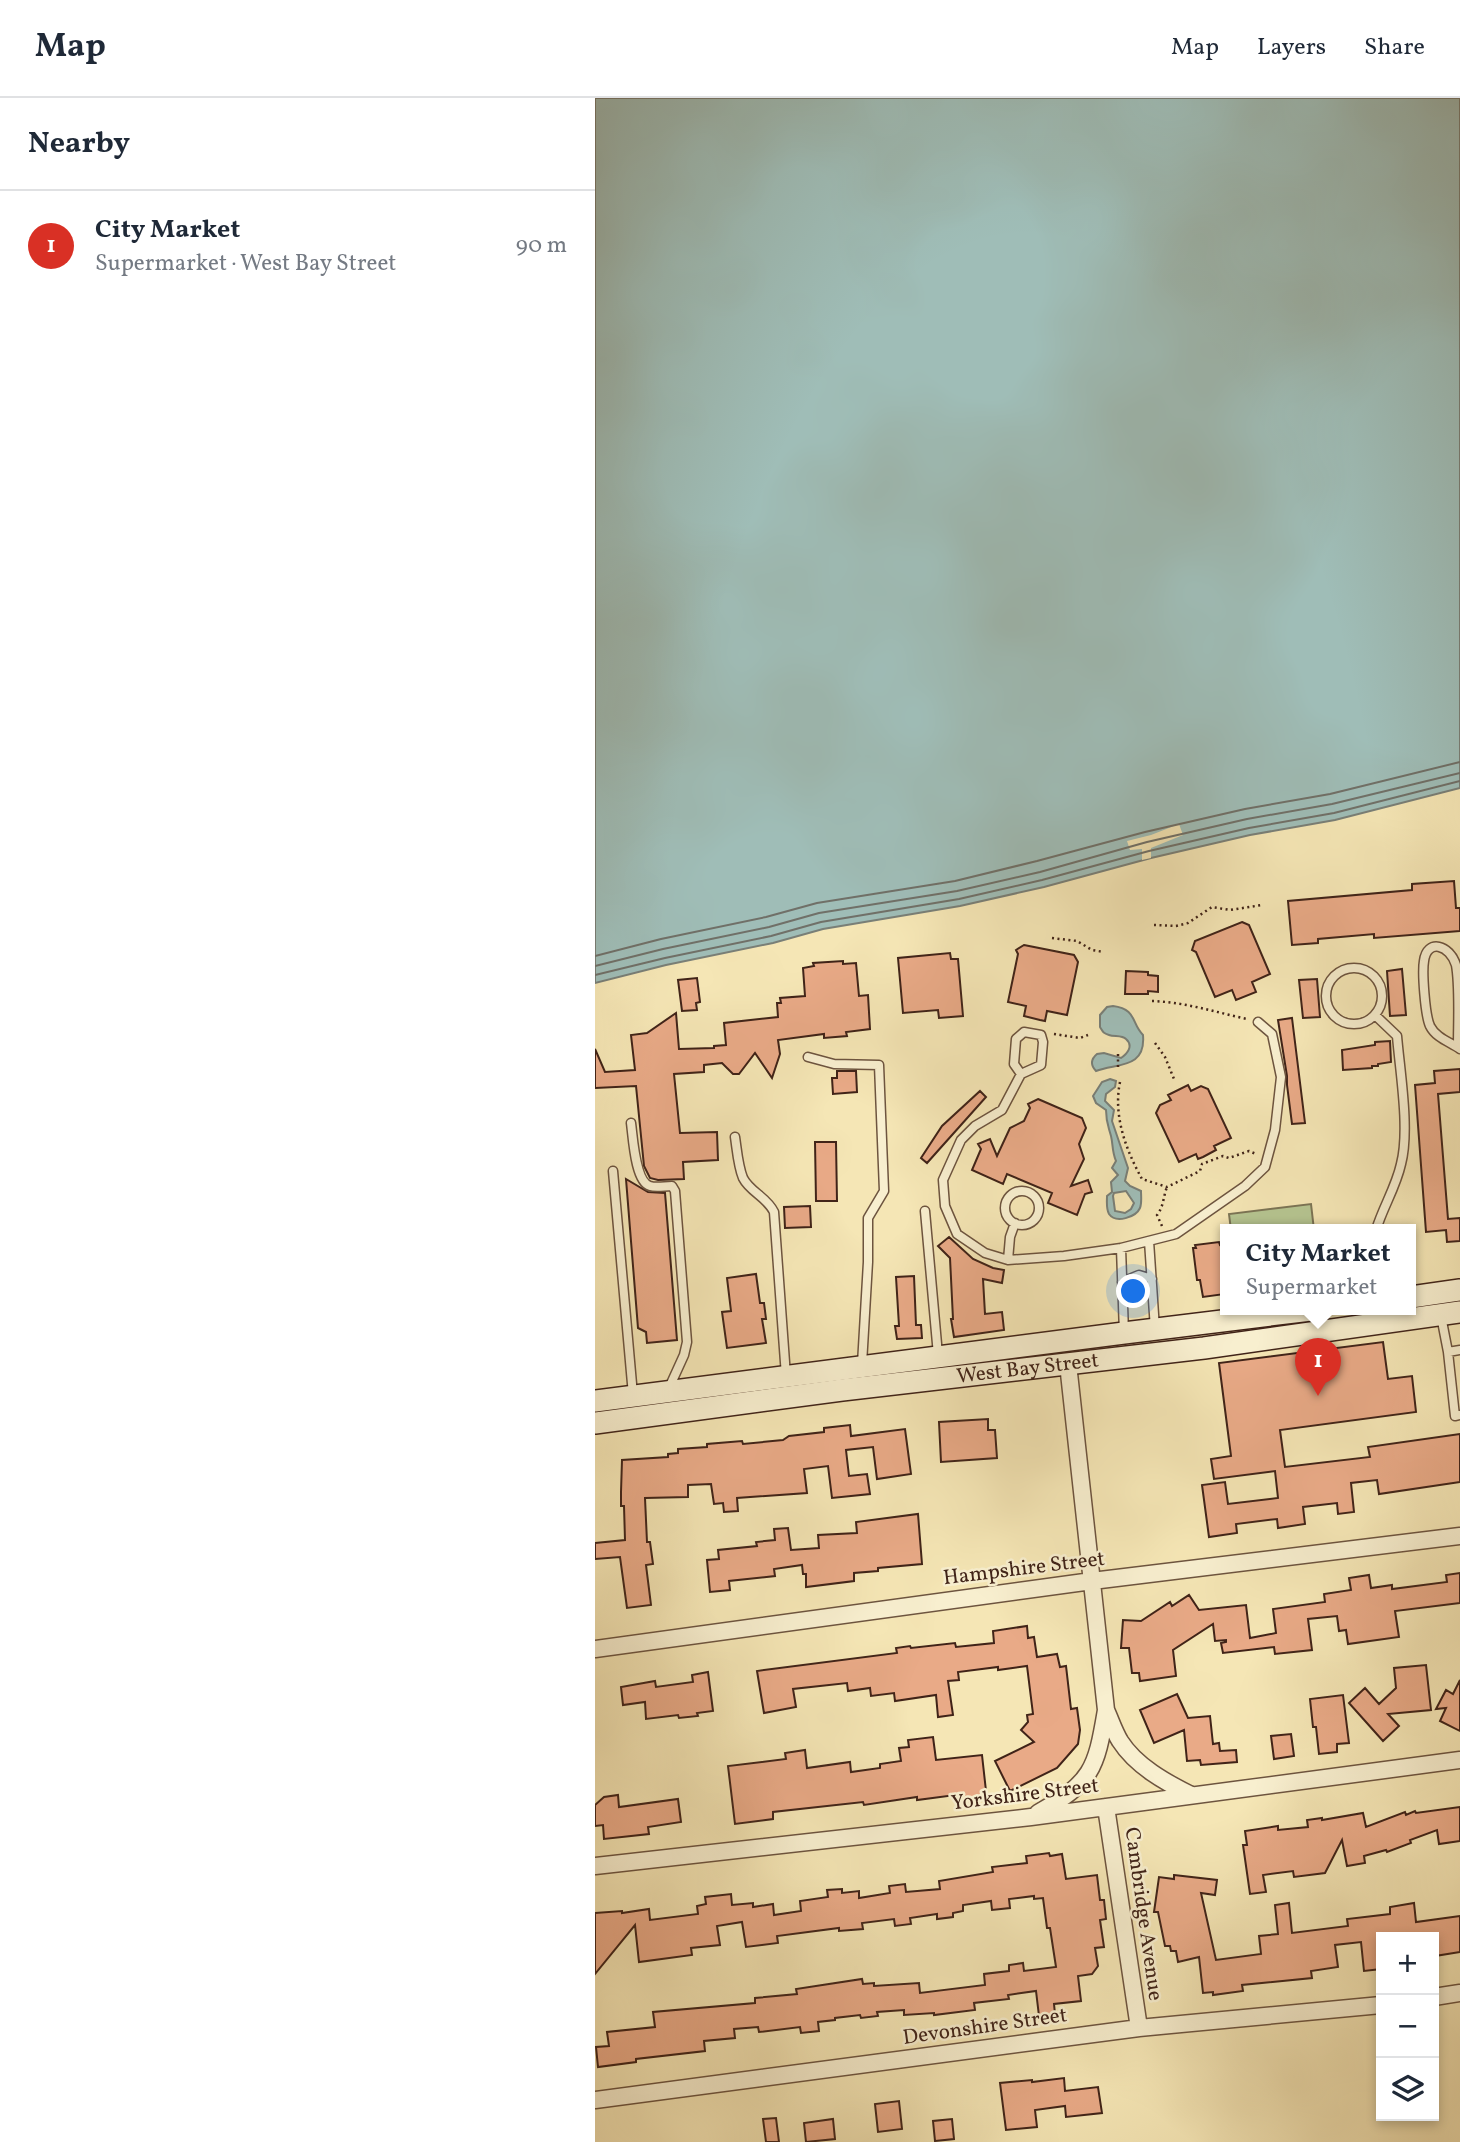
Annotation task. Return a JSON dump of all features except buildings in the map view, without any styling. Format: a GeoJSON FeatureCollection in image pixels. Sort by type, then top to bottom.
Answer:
{"type":"FeatureCollection","features":[{"type":"Feature","properties":{"kind":"main road"},"geometry":{"type":"LineString","coordinates":[[1416,1296],[1460,1290]]}},
{"type":"Feature","properties":{"kind":"main road","name":"West Bay Street"},"geometry":{"type":"LineString","coordinates":[[595,1423],[1451,1314]]}},
{"type":"Feature","properties":{"kind":"main road","name":"West Bay Street"},"geometry":{"type":"LineString","coordinates":[[595,1401],[1270,1315]]}},
{"type":"Feature","properties":{"kind":"street"},"geometry":{"type":"LineString","coordinates":[[1031,1817],[1060,1800],[1088,1775],[1101,1743],[1106,1710],[1068,1364]]}},
{"type":"Feature","properties":{"kind":"street","name":"Hampshire Street"},"geometry":{"type":"LineString","coordinates":[[595,1648],[1092,1581],[1460,1536]]}},
{"type":"Feature","properties":{"kind":"street"},"geometry":{"type":"LineString","coordinates":[[1106,1710],[1122,1743],[1132,1755],[1165,1782],[1191,1795]]}},
{"type":"Feature","properties":{"kind":"street","name":"Yorkshire Street"},"geometry":{"type":"LineString","coordinates":[[595,1866],[1031,1817],[1460,1760]]}},
{"type":"Feature","properties":{"kind":"street","name":"Cambridge Avenue"},"geometry":{"type":"LineString","coordinates":[[1106,1807],[1139,2028]]}},
{"type":"Feature","properties":{"kind":"street"},"geometry":{"type":"LineString","coordinates":[[1439,1996],[1460,1993]]}},
{"type":"Feature","properties":{"kind":"street","name":"Devonshire Street"},"geometry":{"type":"LineString","coordinates":[[595,2099],[1139,2028],[1376,2005]]}},
{"type":"Feature","properties":{"kind":"lane"},"geometry":{"type":"LineString","coordinates":[[1435,947],[1444,947],[1450,952],[1456,965],[1459,1048],[1443,1040],[1430,1027],[1423,961],[1426,953],[1435,947]]}},
{"type":"Feature","properties":{"kind":"lane"},"geometry":{"type":"LineString","coordinates":[[1353,968],[1360,968],[1373,975],[1381,988],[1382,1002],[1375,1015],[1362,1023],[1348,1023],[1335,1016],[1327,1004],[1326,989],[1333,976],[1353,968]]}},
{"type":"Feature","properties":{"kind":"lane"},"geometry":{"type":"LineString","coordinates":[[1375,1015],[1397,1036],[1405,1141],[1402,1164],[1379,1224]]}},
{"type":"Feature","properties":{"kind":"lane"},"geometry":{"type":"LineString","coordinates":[[1021,1074],[1014,1064],[1016,1039],[1024,1032],[1041,1035],[1041,1065],[1021,1074],[1002,1110],[975,1126],[961,1140],[943,1180],[945,1206],[957,1234],[985,1253],[1008,1260],[1121,1248],[1175,1234],[1235,1193],[1265,1167],[1275,1130],[1281,1077],[1272,1034],[1258,1022]]}},
{"type":"Feature","properties":{"kind":"lane"},"geometry":{"type":"LineString","coordinates":[[808,1058],[834,1064],[879,1065],[884,1191],[868,1217],[861,1367]]}},
{"type":"Feature","properties":{"kind":"lane"},"geometry":{"type":"LineString","coordinates":[[631,1123],[637,1167],[644,1183],[651,1187],[672,1186],[675,1191],[687,1342],[668,1392]]}},
{"type":"Feature","properties":{"kind":"lane"},"geometry":{"type":"LineString","coordinates":[[735,1137],[742,1177],[770,1204],[774,1212],[786,1377]]}},
{"type":"Feature","properties":{"kind":"lane"},"geometry":{"type":"LineString","coordinates":[[613,1171],[633,1396]]}},
{"type":"Feature","properties":{"kind":"lane"},"geometry":{"type":"LineString","coordinates":[[1018,1192],[1030,1193],[1038,1202],[1037,1215],[1028,1224],[1015,1223],[1006,1213],[1007,1199],[1018,1192]]}},
{"type":"Feature","properties":{"kind":"lane"},"geometry":{"type":"LineString","coordinates":[[925,1212],[939,1357]]}},
{"type":"Feature","properties":{"kind":"lane"},"geometry":{"type":"LineString","coordinates":[[1008,1260],[1010,1237],[1015,1223]]}},
{"type":"Feature","properties":{"kind":"lane"},"geometry":{"type":"LineString","coordinates":[[1149,1241],[1155,1329]]}},
{"type":"Feature","properties":{"kind":"lane"},"geometry":{"type":"LineString","coordinates":[[1121,1248],[1124,1332]]}},
{"type":"Feature","properties":{"kind":"lane"},"geometry":{"type":"LineString","coordinates":[[1122,1282],[1139,1275],[1153,1279]]}},
{"type":"Feature","properties":{"kind":"lane"},"geometry":{"type":"LineString","coordinates":[[1451,1314],[1448,1352],[1455,1416],[1460,1415]]}},
{"type":"Feature","properties":{"kind":"lane"},"geometry":{"type":"LineString","coordinates":[[1448,1352],[1460,1350]]}},
{"type":"Feature","properties":{"kind":"path"},"geometry":{"type":"LineString","coordinates":[[1154,925],[1177,926],[1188,923],[1212,907],[1230,909],[1262,905]]}},
{"type":"Feature","properties":{"kind":"path"},"geometry":{"type":"LineString","coordinates":[[1052,938],[1077,941],[1092,950],[1104,952]]}},
{"type":"Feature","properties":{"kind":"path"},"geometry":{"type":"LineString","coordinates":[[1151,1001],[1192,1005],[1258,1022]]}},
{"type":"Feature","properties":{"kind":"path"},"geometry":{"type":"LineString","coordinates":[[1041,1035],[1047,1032],[1080,1038],[1088,1035]]}},
{"type":"Feature","properties":{"kind":"path"},"geometry":{"type":"LineString","coordinates":[[1155,1044],[1165,1057],[1174,1079]]}},
{"type":"Feature","properties":{"kind":"path"},"geometry":{"type":"LineString","coordinates":[[1118,1054],[1118,1070]]}},
{"type":"Feature","properties":{"kind":"path"},"geometry":{"type":"LineString","coordinates":[[1120,1082],[1118,1092],[1121,1123],[1128,1153],[1142,1179],[1167,1187]]}},
{"type":"Feature","properties":{"kind":"path"},"geometry":{"type":"LineString","coordinates":[[1166,1237],[1157,1215],[1163,1207],[1167,1187],[1200,1171],[1202,1164],[1223,1156],[1229,1158],[1248,1151],[1255,1153],[1265,1167]]}},
{"type":"Feature","properties":{"kind":"green space"},"geometry":{"type":"Polygon","coordinates":[[[1311,1204],[1313,1224],[1230,1224],[1229,1214],[1311,1204]]]}},
{"type":"Feature","properties":{"kind":"water"},"geometry":{"type":"Polygon","coordinates":[[[595,98],[1460,98],[1460,788],[1335,820],[1250,835],[1151,858],[960,906],[823,929],[595,983],[595,98]]]}},
{"type":"Feature","properties":{"kind":"water"},"geometry":{"type":"Polygon","coordinates":[[[1113,1006],[1130,1013],[1143,1035],[1143,1046],[1140,1054],[1129,1063],[1096,1071],[1092,1062],[1097,1054],[1104,1053],[1121,1058],[1130,1047],[1124,1038],[1107,1034],[1100,1027],[1100,1015],[1107,1007],[1113,1006]]]}},
{"type":"Feature","properties":{"kind":"water"},"geometry":{"type":"Polygon","coordinates":[[[1110,1079],[1116,1081],[1115,1087],[1106,1094],[1105,1101],[1114,1110],[1112,1121],[1128,1168],[1125,1181],[1141,1191],[1138,1211],[1121,1219],[1112,1217],[1107,1210],[1107,1196],[1112,1192],[1111,1182],[1118,1175],[1112,1168],[1116,1161],[1106,1110],[1096,1103],[1093,1096],[1102,1082],[1110,1079]],[[1126,1191],[1114,1193],[1115,1211],[1125,1213],[1134,1203],[1126,1191]]]}},
{"type":"Feature","properties":{"kind":"pier"},"geometry":{"type":"Polygon","coordinates":[[[1179,824],[1183,835],[1151,848],[1151,858],[1142,860],[1142,849],[1130,850],[1127,841],[1179,824]]]}},
{"type":"Feature","properties":{"kind":"place","name":"City Market"},"geometry":{"type":"Point","coordinates":[1318,1396]}}]}
